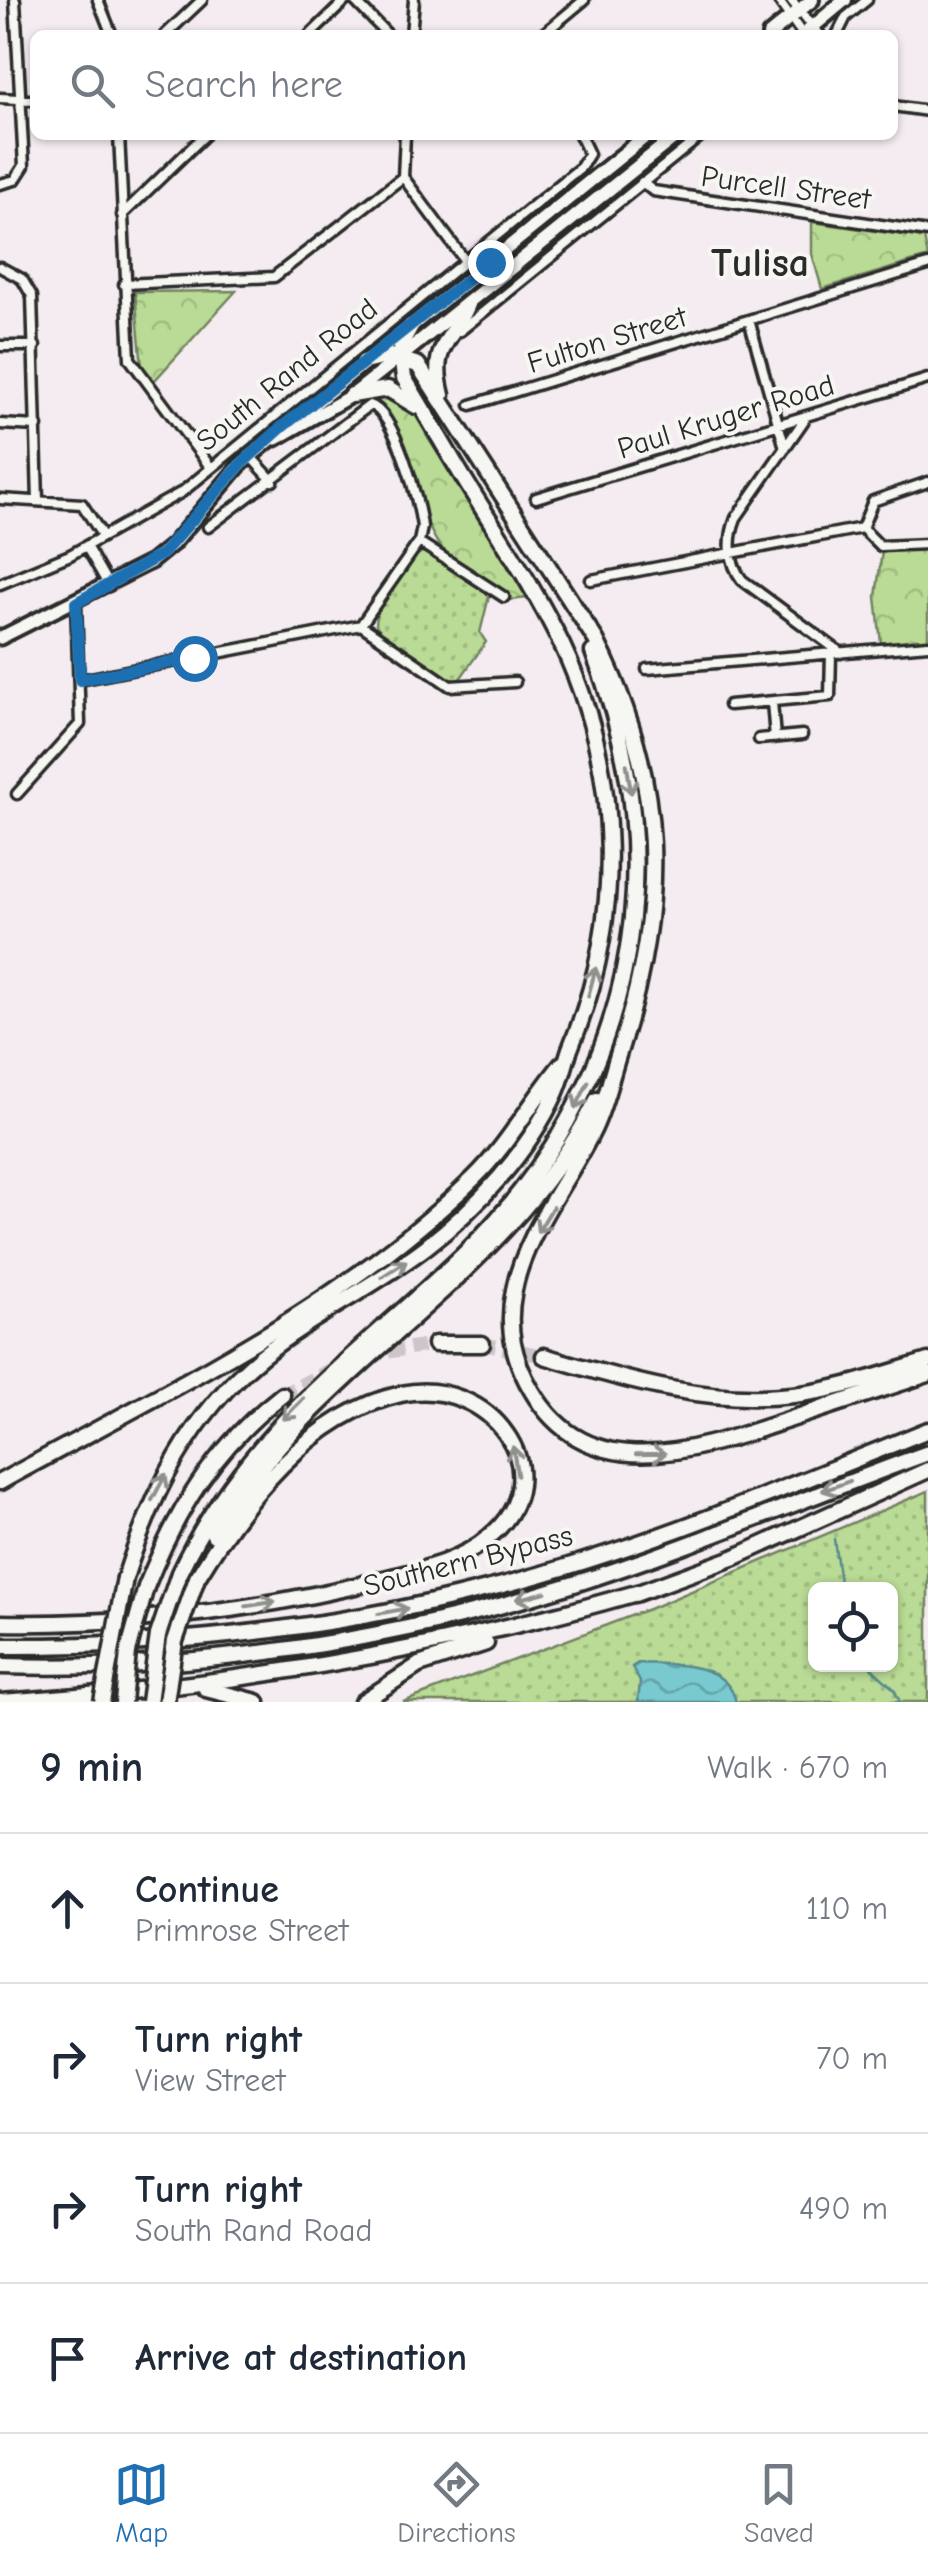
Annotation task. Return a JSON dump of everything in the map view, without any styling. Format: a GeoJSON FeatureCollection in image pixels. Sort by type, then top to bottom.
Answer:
{"type":"FeatureCollection","features":[{"type":"Feature","properties":{"kind":"highway"},"geometry":{"type":"LineString","coordinates":[[445,406],[438,358],[444,338],[468,304]]}},
{"type":"Feature","properties":{"kind":"highway"},"geometry":{"type":"LineString","coordinates":[[102,1702],[125,1578],[148,1508],[163,1478],[218,1399],[264,1354],[423,1250],[475,1204],[532,1134],[557,1091],[590,991],[607,908],[610,856],[603,778],[582,698],[563,648],[404,378],[401,341],[411,326]]}},
{"type":"Feature","properties":{"kind":"highway"},"geometry":{"type":"LineString","coordinates":[[364,362],[400,358],[418,364],[581,619],[618,684],[633,725],[652,824],[652,877],[642,978],[595,1126],[528,1250],[513,1293],[510,1324],[516,1360],[550,1416],[578,1436],[610,1450],[676,1452],[716,1444],[928,1374]]}},
{"type":"Feature","properties":{"kind":"highway"},"geometry":{"type":"LineString","coordinates":[[352,396],[376,389],[394,390],[428,418]]}},
{"type":"Feature","properties":{"kind":"highway"},"geometry":{"type":"LineString","coordinates":[[148,1702],[158,1635],[179,1572],[214,1506],[243,1464],[300,1402],[410,1304],[517,1198],[550,1152],[588,1080],[625,976],[636,865],[635,824],[620,729],[581,619]]}},
{"type":"Feature","properties":{"kind":"highway"},"geometry":{"type":"LineString","coordinates":[[0,1482],[256,1340],[371,1264],[477,1176],[567,1058]]}},
{"type":"Feature","properties":{"kind":"highway"},"geometry":{"type":"LineString","coordinates":[[167,1693],[178,1626],[198,1576],[220,1525],[264,1462],[504,1234],[566,1156],[614,1068]]}},
{"type":"Feature","properties":{"kind":"highway"},"geometry":{"type":"LineString","coordinates":[[435,1344],[482,1344]]}},
{"type":"Feature","properties":{"kind":"highway"},"geometry":{"type":"LineString","coordinates":[[544,1356],[666,1390],[731,1398],[809,1392],[928,1362]]}},
{"type":"Feature","properties":{"kind":"highway"},"geometry":{"type":"LineString","coordinates":[[0,1623],[164,1618],[319,1594],[422,1570],[469,1551],[501,1526],[517,1491],[515,1450],[488,1412],[455,1394],[414,1392],[376,1403],[332,1426],[284,1462],[240,1513],[198,1576]]}},
{"type":"Feature","properties":{"kind":"highway"},"geometry":{"type":"LineString","coordinates":[[123,1702],[128,1652],[146,1587],[169,1532],[202,1474],[246,1423],[282,1395]]}},
{"type":"Feature","properties":{"kind":"highway","name":"Southern Bypass"},"geometry":{"type":"LineString","coordinates":[[0,1646],[152,1644],[400,1610],[490,1589],[629,1546],[928,1430]]}},
{"type":"Feature","properties":{"kind":"highway","name":"Southern Bypass"},"geometry":{"type":"LineString","coordinates":[[0,1666],[204,1660],[316,1646],[402,1628],[610,1572],[928,1453]]}},
{"type":"Feature","properties":{"kind":"highway"},"geometry":{"type":"LineString","coordinates":[[362,1702],[419,1665],[732,1558],[928,1470]]}},
{"type":"Feature","properties":{"kind":"highway"},"geometry":{"type":"LineString","coordinates":[[167,1693],[382,1657],[496,1633],[640,1592]]}},
{"type":"Feature","properties":{"kind":"highway"},"geometry":{"type":"LineString","coordinates":[[0,1702],[231,1692],[258,1702]]}},
{"type":"Feature","properties":{"kind":"main road"},"geometry":{"type":"LineString","coordinates":[[774,30],[793,9],[812,0]]}},
{"type":"Feature","properties":{"kind":"main road"},"geometry":{"type":"LineString","coordinates":[[811,30],[845,0]]}},
{"type":"Feature","properties":{"kind":"main road","name":"South Rand Road"},"geometry":{"type":"LineString","coordinates":[[0,638],[108,586],[173,544],[254,452],[641,140]]}},
{"type":"Feature","properties":{"kind":"main road","name":"South Rand Road"},"geometry":{"type":"LineString","coordinates":[[254,452],[352,396],[671,140]]}},
{"type":"Feature","properties":{"kind":"street"},"geometry":{"type":"LineString","coordinates":[[0,184],[16,180],[24,166],[15,0]]}},
{"type":"Feature","properties":{"kind":"street"},"geometry":{"type":"LineString","coordinates":[[98,0],[110,30]]}},
{"type":"Feature","properties":{"kind":"street"},"geometry":{"type":"LineString","coordinates":[[170,30],[202,0]]}},
{"type":"Feature","properties":{"kind":"street"},"geometry":{"type":"LineString","coordinates":[[315,30],[346,0]]}},
{"type":"Feature","properties":{"kind":"street"},"geometry":{"type":"LineString","coordinates":[[354,0],[383,30]]}},
{"type":"Feature","properties":{"kind":"street"},"geometry":{"type":"LineString","coordinates":[[412,30],[414,0]]}},
{"type":"Feature","properties":{"kind":"street"},"geometry":{"type":"LineString","coordinates":[[548,30],[584,0]]}},
{"type":"Feature","properties":{"kind":"street"},"geometry":{"type":"LineString","coordinates":[[778,0],[793,9]]}},
{"type":"Feature","properties":{"kind":"street"},"geometry":{"type":"LineString","coordinates":[[840,30],[846,17],[867,0]]}},
{"type":"Feature","properties":{"kind":"street"},"geometry":{"type":"LineString","coordinates":[[0,98],[30,100]]}},
{"type":"Feature","properties":{"kind":"street"},"geometry":{"type":"LineString","coordinates":[[898,107],[928,111]]}},
{"type":"Feature","properties":{"kind":"street"},"geometry":{"type":"LineString","coordinates":[[119,140],[130,359],[211,468]]}},
{"type":"Feature","properties":{"kind":"street"},"geometry":{"type":"LineString","coordinates":[[122,215],[201,140]]}},
{"type":"Feature","properties":{"kind":"street"},"geometry":{"type":"LineString","coordinates":[[405,140],[403,177],[466,262]]}},
{"type":"Feature","properties":{"kind":"street","name":"South Rand Road"},"geometry":{"type":"LineString","coordinates":[[0,584],[86,546],[173,498],[582,168],[589,154],[582,140]]}},
{"type":"Feature","properties":{"kind":"street"},"geometry":{"type":"LineString","coordinates":[[460,331],[696,140]]}},
{"type":"Feature","properties":{"kind":"street"},"geometry":{"type":"LineString","coordinates":[[124,284],[274,278],[403,177]]}},
{"type":"Feature","properties":{"kind":"street","name":"Purcell Street"},"geometry":{"type":"LineString","coordinates":[[642,182],[652,192],[928,232]]}},
{"type":"Feature","properties":{"kind":"street","name":"Fulton Street"},"geometry":{"type":"LineString","coordinates":[[471,405],[928,265]]}},
{"type":"Feature","properties":{"kind":"street"},"geometry":{"type":"LineString","coordinates":[[0,268],[15,273],[28,286],[36,346],[38,501]]}},
{"type":"Feature","properties":{"kind":"street"},"geometry":{"type":"LineString","coordinates":[[749,320],[785,448]]}},
{"type":"Feature","properties":{"kind":"street"},"geometry":{"type":"LineString","coordinates":[[0,346],[36,346]]}},
{"type":"Feature","properties":{"kind":"street","name":"Paul Kruger Road"},"geometry":{"type":"LineString","coordinates":[[536,498],[928,379]]}},
{"type":"Feature","properties":{"kind":"street"},"geometry":{"type":"LineString","coordinates":[[80,680],[361,625],[419,542],[422,531],[394,435],[379,408],[367,406],[208,528]]}},
{"type":"Feature","properties":{"kind":"street"},"geometry":{"type":"LineString","coordinates":[[807,416],[736,518],[732,553],[742,580],[822,634],[841,652]]}},
{"type":"Feature","properties":{"kind":"street"},"geometry":{"type":"LineString","coordinates":[[0,424],[38,426]]}},
{"type":"Feature","properties":{"kind":"street","name":"South Rand Road"},"geometry":{"type":"LineString","coordinates":[[254,452],[273,481]]}},
{"type":"Feature","properties":{"kind":"street"},"geometry":{"type":"LineString","coordinates":[[862,528],[873,501],[928,482]]}},
{"type":"Feature","properties":{"kind":"street"},"geometry":{"type":"LineString","coordinates":[[0,499],[82,504],[102,534]]}},
{"type":"Feature","properties":{"kind":"street"},"geometry":{"type":"LineString","coordinates":[[591,580],[862,528]]}},
{"type":"Feature","properties":{"kind":"street"},"geometry":{"type":"LineString","coordinates":[[862,528],[880,546],[928,544]]}},
{"type":"Feature","properties":{"kind":"street"},"geometry":{"type":"LineString","coordinates":[[419,542],[504,597]]}},
{"type":"Feature","properties":{"kind":"street"},"geometry":{"type":"LineString","coordinates":[[86,546],[108,586]]}},
{"type":"Feature","properties":{"kind":"street"},"geometry":{"type":"LineString","coordinates":[[18,794],[78,728],[76,603]]}},
{"type":"Feature","properties":{"kind":"street"},"geometry":{"type":"LineString","coordinates":[[361,625],[450,686],[515,682]]}},
{"type":"Feature","properties":{"kind":"street"},"geometry":{"type":"LineString","coordinates":[[818,654],[822,634]]}},
{"type":"Feature","properties":{"kind":"street"},"geometry":{"type":"LineString","coordinates":[[647,669],[928,645]]}},
{"type":"Feature","properties":{"kind":"street"},"geometry":{"type":"LineString","coordinates":[[729,705],[830,696],[831,653]]}},
{"type":"Feature","properties":{"kind":"street"},"geometry":{"type":"LineString","coordinates":[[772,702],[775,738]]}},
{"type":"Feature","properties":{"kind":"street"},"geometry":{"type":"LineString","coordinates":[[760,739],[802,736]]}},
{"type":"Feature","properties":{"kind":"green space"},"geometry":{"type":"Polygon","coordinates":[[[812,222],[924,238],[928,257],[822,289],[812,254],[812,222]]]}},
{"type":"Feature","properties":{"kind":"green space"},"geometry":{"type":"Polygon","coordinates":[[[236,291],[154,381],[142,367],[135,292],[236,291]]]}},
{"type":"Feature","properties":{"kind":"green space"},"geometry":{"type":"Polygon","coordinates":[[[387,391],[419,414],[426,435],[529,598],[509,600],[437,542],[398,429],[377,400],[387,391]]]}},
{"type":"Feature","properties":{"kind":"green space"},"geometry":{"type":"Polygon","coordinates":[[[928,547],[928,639],[881,643],[876,597],[882,551],[928,547]]]}},
{"type":"Feature","properties":{"kind":"green space"},"geometry":{"type":"Polygon","coordinates":[[[422,552],[433,554],[490,592],[480,633],[486,642],[457,683],[389,641],[376,625],[377,611],[412,558],[422,552]]]}},
{"type":"Feature","properties":{"kind":"green space"},"geometry":{"type":"Polygon","coordinates":[[[928,1491],[928,1702],[403,1702],[649,1609],[928,1491]]]}},
{"type":"Feature","properties":{"kind":"water"},"geometry":{"type":"Polygon","coordinates":[[[638,1663],[681,1665],[709,1672],[730,1688],[736,1702],[638,1702],[640,1682],[632,1667],[638,1663]]]}},
{"type":"Feature","properties":{"kind":"waterway"},"geometry":{"type":"LineString","coordinates":[[834,1539],[840,1582]]}},
{"type":"Feature","properties":{"kind":"waterway"},"geometry":{"type":"LineString","coordinates":[[876,1672],[894,1689],[900,1702]]}},
{"type":"Feature","properties":{"kind":"tunnel"},"geometry":{"type":"LineString","coordinates":[[368,1355],[435,1344]]}},
{"type":"Feature","properties":{"kind":"tunnel"},"geometry":{"type":"LineString","coordinates":[[482,1344],[544,1356]]}},
{"type":"Feature","properties":{"kind":"tunnel"},"geometry":{"type":"LineString","coordinates":[[282,1395],[339,1365]]}},
{"type":"Feature","properties":{"kind":"district","name":"Tulisa"},"geometry":{"type":"Point","coordinates":[760,263]}},
{"type":"Feature","properties":{"kind":"route"},"geometry":{"type":"LineString","coordinates":[[194,658],[80,680],[76,603],[162,554],[240,465],[282,427],[490,262]]}}]}
